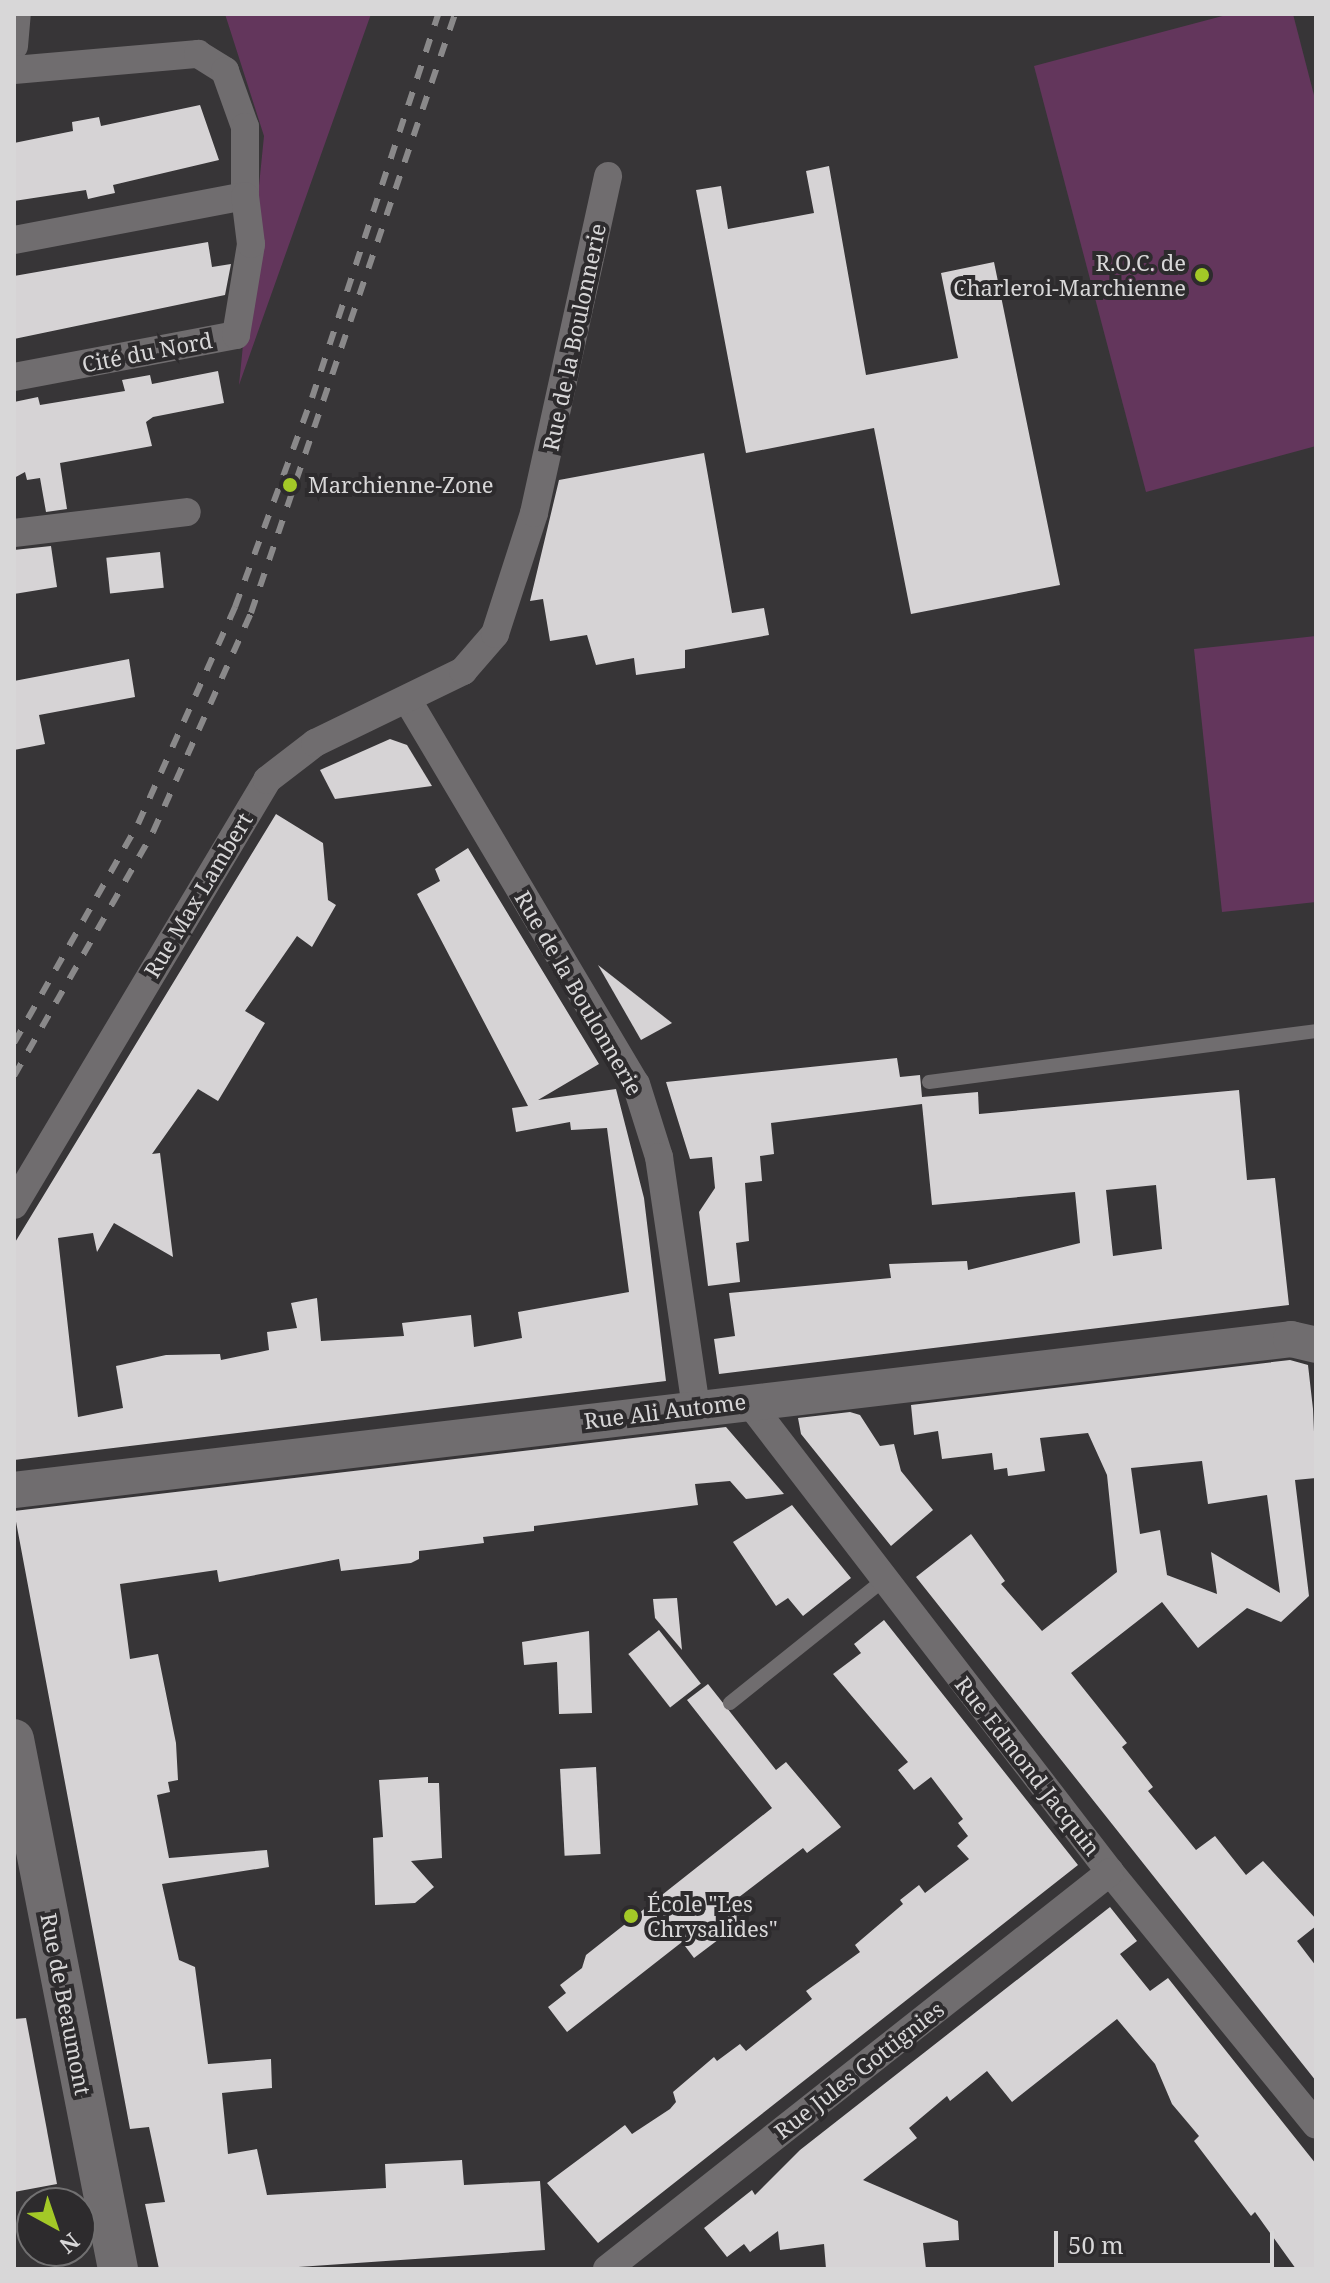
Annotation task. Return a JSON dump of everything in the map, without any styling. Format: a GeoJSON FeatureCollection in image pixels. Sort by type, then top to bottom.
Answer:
{"type":"FeatureCollection","features":[{"type":"Feature","properties":{"kind":"main road","name":"Rue de Beaumont"},"geometry":{"type":"LineString","coordinates":[[14,1739],[118,2269]]}},
{"type":"Feature","properties":{"kind":"street"},"geometry":{"type":"LineString","coordinates":[[14,46],[17,14]]}},
{"type":"Feature","properties":{"kind":"street","name":"Cité du Nord"},"geometry":{"type":"LineString","coordinates":[[14,70],[198,54],[225,71],[245,127],[245,196],[251,244],[236,335],[14,377]]}},
{"type":"Feature","properties":{"kind":"street","name":"Rue de la Boulonnerie"},"geometry":{"type":"LineString","coordinates":[[463,671],[495,634],[534,513],[608,176]]}},
{"type":"Feature","properties":{"kind":"street"},"geometry":{"type":"LineString","coordinates":[[14,240],[245,196]]}},
{"type":"Feature","properties":{"kind":"street"},"geometry":{"type":"LineString","coordinates":[[14,533],[187,512]]}},
{"type":"Feature","properties":{"kind":"street","name":"Rue Max Lambert"},"geometry":{"type":"LineString","coordinates":[[14,1205],[267,780],[315,743],[463,671]]}},
{"type":"Feature","properties":{"kind":"street","name":"Rue de la Boulonnerie"},"geometry":{"type":"LineString","coordinates":[[407,699],[636,1084],[659,1157],[696,1407]]}},
{"type":"Feature","properties":{"kind":"street","name":"Rue Ali Autome"},"geometry":{"type":"LineString","coordinates":[[14,1490],[1291,1339],[1316,1345]]}},
{"type":"Feature","properties":{"kind":"street","name":"Rue Edmond Jacquin"},"geometry":{"type":"LineString","coordinates":[[748,1401],[1110,1872],[1316,2125]]}},
{"type":"Feature","properties":{"kind":"street","name":"Rue Jules Gottignies"},"geometry":{"type":"LineString","coordinates":[[607,2269],[1110,1872]]}},
{"type":"Feature","properties":{"kind":"lane"},"geometry":{"type":"LineString","coordinates":[[929,1082],[1316,1031]]}},
{"type":"Feature","properties":{"kind":"lane"},"geometry":{"type":"LineString","coordinates":[[730,1703],[885,1579]]}},
{"type":"Feature","properties":{"kind":"shaded area"},"geometry":{"type":"Polygon","coordinates":[[[225,14],[371,14],[239,385],[264,136],[225,14]]]}},
{"type":"Feature","properties":{"kind":"shaded area","name":"R.O.C. de Charleroi-Marchienne"},"geometry":{"type":"Polygon","coordinates":[[[1230,14],[1293,14],[1316,103],[1316,446],[1146,492],[1034,66],[1230,14]]]}},
{"type":"Feature","properties":{"kind":"shaded area"},"geometry":{"type":"Polygon","coordinates":[[[1316,636],[1316,902],[1222,912],[1194,649],[1316,636]]]}},
{"type":"Feature","properties":{"kind":"building"},"geometry":{"type":"Polygon","coordinates":[[[200,105],[219,160],[113,185],[115,193],[88,199],[86,190],[14,201],[14,143],[73,131],[72,122],[99,117],[101,126],[200,105]]]}},
{"type":"Feature","properties":{"kind":"building"},"geometry":{"type":"Polygon","coordinates":[[[829,166],[866,375],[958,358],[941,273],[994,262],[1060,585],[911,614],[874,428],[746,453],[696,190],[721,186],[728,229],[814,213],[806,171],[829,166]]]}},
{"type":"Feature","properties":{"kind":"building"},"geometry":{"type":"Polygon","coordinates":[[[208,242],[212,267],[231,264],[225,295],[14,339],[14,276],[208,242]]]}},
{"type":"Feature","properties":{"kind":"building"},"geometry":{"type":"Polygon","coordinates":[[[218,371],[224,403],[153,417],[146,422],[152,446],[60,463],[67,509],[46,512],[40,478],[27,480],[25,472],[14,478],[14,402],[38,397],[40,405],[125,391],[122,380],[150,375],[152,384],[218,371]]]}},
{"type":"Feature","properties":{"kind":"building"},"geometry":{"type":"Polygon","coordinates":[[[704,453],[732,613],[764,608],[769,635],[685,650],[685,668],[636,675],[634,658],[596,665],[587,635],[550,641],[543,599],[530,601],[559,480],[704,453]]]}},
{"type":"Feature","properties":{"kind":"building"},"geometry":{"type":"Polygon","coordinates":[[[51,546],[57,587],[14,594],[14,550],[51,546]]]}},
{"type":"Feature","properties":{"kind":"building"},"geometry":{"type":"Polygon","coordinates":[[[160,552],[164,588],[110,593],[106,558],[160,552]]]}},
{"type":"Feature","properties":{"kind":"building"},"geometry":{"type":"Polygon","coordinates":[[[129,659],[135,697],[39,715],[45,744],[14,750],[14,681],[129,659]]]}},
{"type":"Feature","properties":{"kind":"building"},"geometry":{"type":"Polygon","coordinates":[[[390,739],[407,745],[432,786],[335,799],[320,770],[390,739]]]}},
{"type":"Feature","properties":{"kind":"building"},"geometry":{"type":"Polygon","coordinates":[[[276,814],[323,843],[328,900],[336,905],[312,947],[297,936],[245,1011],[265,1023],[218,1101],[198,1089],[152,1154],[160,1153],[173,1257],[114,1223],[97,1252],[93,1233],[58,1238],[78,1417],[123,1408],[116,1366],[166,1355],[220,1354],[221,1360],[269,1350],[267,1332],[297,1328],[291,1303],[317,1298],[321,1341],[404,1336],[402,1323],[471,1315],[474,1347],[522,1338],[518,1312],[629,1292],[607,1128],[571,1130],[570,1122],[516,1132],[512,1108],[528,1106],[417,894],[440,881],[435,869],[468,848],[599,1064],[538,1100],[616,1089],[644,1198],[666,1381],[14,1460],[14,1244],[276,814]]]}},
{"type":"Feature","properties":{"kind":"building"},"geometry":{"type":"Polygon","coordinates":[[[598,965],[672,1023],[641,1040],[598,965]]]}},
{"type":"Feature","properties":{"kind":"building"},"geometry":{"type":"Polygon","coordinates":[[[897,1058],[900,1077],[920,1075],[922,1097],[978,1092],[979,1114],[1239,1090],[1247,1180],[1275,1178],[1289,1305],[719,1374],[714,1339],[735,1336],[729,1293],[891,1278],[889,1264],[967,1261],[968,1270],[1080,1243],[1075,1192],[932,1205],[922,1104],[771,1123],[774,1154],[760,1156],[762,1181],[745,1183],[749,1241],[736,1243],[740,1282],[708,1286],[699,1212],[715,1188],[712,1157],[690,1159],[666,1082],[897,1058]],[[1156,1185],[1106,1190],[1113,1256],[1162,1249],[1156,1185]]]}},
{"type":"Feature","properties":{"kind":"building"},"geometry":{"type":"Polygon","coordinates":[[[1290,1360],[1308,1365],[1316,1478],[1295,1480],[1309,1596],[1281,1622],[1247,1608],[1198,1648],[1162,1602],[1071,1673],[1127,1743],[1122,1747],[1153,1787],[1148,1791],[1196,1850],[1215,1836],[1246,1875],[1263,1861],[1316,1919],[1316,1926],[1297,1941],[1316,1966],[1316,2081],[916,1577],[971,1534],[1005,1581],[1001,1584],[1042,1631],[1117,1572],[1107,1475],[1088,1433],[1040,1438],[1045,1471],[1008,1476],[1007,1468],[994,1470],[992,1453],[942,1459],[938,1431],[914,1435],[911,1405],[1290,1360]],[[1202,1461],[1131,1468],[1140,1534],[1160,1530],[1167,1575],[1217,1594],[1211,1552],[1280,1593],[1267,1495],[1208,1504],[1202,1461]]]}},
{"type":"Feature","properties":{"kind":"building"},"geometry":{"type":"Polygon","coordinates":[[[850,1412],[860,1415],[880,1446],[894,1444],[901,1471],[933,1510],[891,1546],[801,1434],[798,1418],[850,1412]]]}},
{"type":"Feature","properties":{"kind":"building"},"geometry":{"type":"Polygon","coordinates":[[[726,1427],[784,1494],[746,1499],[730,1481],[695,1484],[698,1505],[534,1526],[534,1531],[483,1537],[484,1543],[419,1551],[419,1559],[411,1563],[341,1571],[339,1559],[219,1582],[217,1570],[120,1584],[130,1659],[158,1654],[176,1743],[178,1780],[168,1782],[170,1792],[157,1795],[169,1858],[267,1850],[269,1867],[162,1884],[179,1960],[195,1967],[208,2064],[271,2059],[272,2088],[222,2093],[228,2154],[257,2149],[267,2195],[386,2188],[385,2164],[462,2160],[464,2185],[540,2181],[545,2250],[269,2269],[159,2269],[145,2204],[165,2202],[149,2127],[130,2129],[14,1511],[726,1427]]]}},
{"type":"Feature","properties":{"kind":"building"},"geometry":{"type":"Polygon","coordinates":[[[792,1505],[851,1578],[803,1616],[788,1598],[776,1606],[733,1542],[792,1505]]]}},
{"type":"Feature","properties":{"kind":"building"},"geometry":{"type":"Polygon","coordinates":[[[677,1598],[682,1650],[655,1618],[653,1599],[677,1598]]]}},
{"type":"Feature","properties":{"kind":"building"},"geometry":{"type":"Polygon","coordinates":[[[884,1620],[1078,1865],[598,2243],[547,2183],[625,2125],[632,2134],[670,2109],[676,2102],[673,2092],[714,2057],[717,2061],[740,2044],[746,2051],[812,1999],[806,1991],[860,1952],[855,1945],[903,1904],[900,1900],[919,1885],[925,1893],[969,1859],[957,1846],[968,1836],[958,1823],[963,1819],[931,1777],[914,1790],[898,1770],[908,1762],[833,1674],[861,1653],[854,1644],[884,1620]]]}},
{"type":"Feature","properties":{"kind":"building"},"geometry":{"type":"Polygon","coordinates":[[[659,1630],[701,1684],[670,1708],[628,1654],[659,1630]]]}},
{"type":"Feature","properties":{"kind":"building"},"geometry":{"type":"Polygon","coordinates":[[[589,1631],[592,1713],[559,1714],[557,1662],[524,1665],[522,1642],[589,1631]]]}},
{"type":"Feature","properties":{"kind":"building"},"geometry":{"type":"Polygon","coordinates":[[[708,1684],[776,1770],[786,1762],[841,1827],[807,1853],[803,1848],[730,1904],[743,1921],[694,1958],[682,1942],[567,2032],[548,2007],[566,1993],[560,1985],[582,1968],[586,1955],[772,1808],[687,1700],[708,1684]]]}},
{"type":"Feature","properties":{"kind":"building"},"geometry":{"type":"Polygon","coordinates":[[[596,1767],[601,1854],[565,1856],[560,1769],[596,1767]]]}},
{"type":"Feature","properties":{"kind":"building"},"geometry":{"type":"Polygon","coordinates":[[[428,1777],[428,1783],[439,1783],[442,1858],[411,1861],[434,1887],[415,1903],[375,1905],[373,1838],[383,1837],[379,1780],[428,1777]]]}},
{"type":"Feature","properties":{"kind":"building"},"geometry":{"type":"Polygon","coordinates":[[[1110,1907],[1137,1941],[1120,1954],[1150,1991],[1168,1978],[1316,2164],[1316,2269],[1296,2269],[1255,2212],[1251,2216],[1194,2141],[1199,2136],[1172,2104],[1155,2064],[1117,2019],[1012,2102],[987,2071],[950,2101],[947,2096],[909,2128],[917,2138],[863,2180],[958,2221],[959,2240],[923,2243],[926,2269],[826,2269],[824,2244],[780,2250],[778,2231],[750,2252],[744,2244],[727,2257],[704,2228],[752,2190],[755,2195],[800,2150],[1110,1907]]]}},
{"type":"Feature","properties":{"kind":"building"},"geometry":{"type":"Polygon","coordinates":[[[26,2018],[57,2184],[16,2187],[14,2192],[14,2019],[26,2018]]]}},
{"type":"Feature","properties":{"kind":"railway"},"geometry":{"type":"LineString","coordinates":[[14,1043],[138,824],[235,607],[312,398],[438,14]]}},
{"type":"Feature","properties":{"kind":"railway"},"geometry":{"type":"LineString","coordinates":[[14,1076],[153,832],[251,613],[455,14]]}},
{"type":"Feature","properties":{"kind":"place","name":"R.O.C. de Charleroi-Marchienne"},"geometry":{"type":"Point","coordinates":[1202,275]}},
{"type":"Feature","properties":{"kind":"place","name":"Marchienne-Zone"},"geometry":{"type":"Point","coordinates":[290,485]}},
{"type":"Feature","properties":{"kind":"place","name":"École \"Les Chrysalides\""},"geometry":{"type":"Point","coordinates":[631,1916]}}]}
